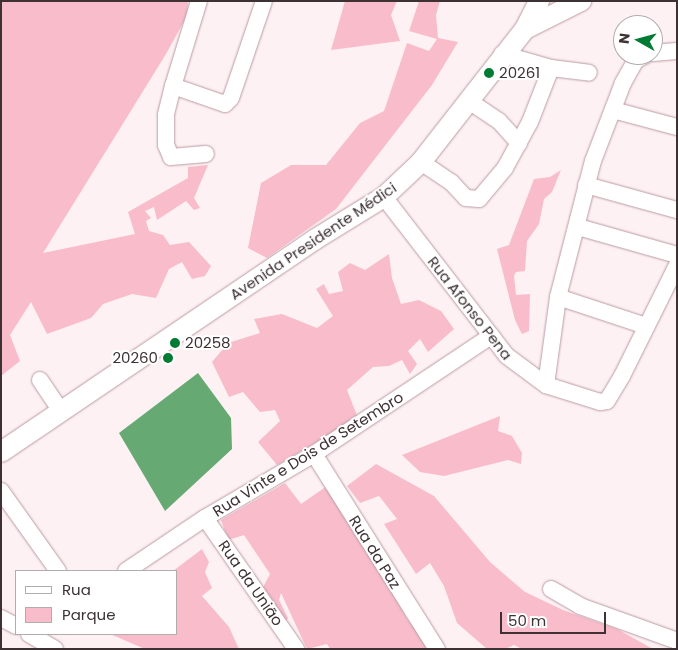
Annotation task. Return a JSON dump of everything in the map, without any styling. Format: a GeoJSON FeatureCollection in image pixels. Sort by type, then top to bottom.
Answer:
{"type":"FeatureCollection","features":[{"type":"Feature","properties":{"kind":"street"},"geometry":{"type":"LineString","coordinates":[[199,1],[173,86],[166,116],[166,144],[171,157],[206,154]]}},
{"type":"Feature","properties":{"kind":"street"},"geometry":{"type":"LineString","coordinates":[[173,86],[225,104],[232,98],[264,1]]}},
{"type":"Feature","properties":{"kind":"street","name":"Avenida Presidente Médici"},"geometry":{"type":"LineString","coordinates":[[1,452],[314,240],[384,197],[422,162],[502,54],[525,29],[540,1]]}},
{"type":"Feature","properties":{"kind":"street","name":"Avenida Presidente Médici"},"geometry":{"type":"LineString","coordinates":[[525,29],[581,1]]}},
{"type":"Feature","properties":{"kind":"street"},"geometry":{"type":"LineString","coordinates":[[663,52],[677,51]]}},
{"type":"Feature","properties":{"kind":"street"},"geometry":{"type":"LineString","coordinates":[[502,54],[551,68],[589,73]]}},
{"type":"Feature","properties":{"kind":"street"},"geometry":{"type":"LineString","coordinates":[[546,385],[558,298],[578,227],[586,185],[613,110],[637,65]]}},
{"type":"Feature","properties":{"kind":"street"},"geometry":{"type":"LineString","coordinates":[[422,162],[473,201],[491,188],[519,143],[551,68]]}},
{"type":"Feature","properties":{"kind":"street"},"geometry":{"type":"LineString","coordinates":[[469,101],[499,121],[519,143]]}},
{"type":"Feature","properties":{"kind":"street"},"geometry":{"type":"LineString","coordinates":[[613,110],[677,127]]}},
{"type":"Feature","properties":{"kind":"street"},"geometry":{"type":"LineString","coordinates":[[586,185],[677,210]]}},
{"type":"Feature","properties":{"kind":"street","name":"Rua Afonso Pena"},"geometry":{"type":"LineString","coordinates":[[384,197],[491,336],[521,369],[546,385],[604,402],[622,376],[646,326]]}},
{"type":"Feature","properties":{"kind":"street"},"geometry":{"type":"LineString","coordinates":[[578,227],[677,255]]}},
{"type":"Feature","properties":{"kind":"street"},"geometry":{"type":"LineString","coordinates":[[558,298],[646,326],[677,265]]}},
{"type":"Feature","properties":{"kind":"street","name":"Rua Vinte e Dois de Setembro"},"geometry":{"type":"LineString","coordinates":[[127,570],[205,518],[314,454],[491,336]]}},
{"type":"Feature","properties":{"kind":"street"},"geometry":{"type":"LineString","coordinates":[[40,380],[62,411]]}},
{"type":"Feature","properties":{"kind":"street","name":"Rua da Paz"},"geometry":{"type":"LineString","coordinates":[[314,454],[437,649]]}},
{"type":"Feature","properties":{"kind":"street"},"geometry":{"type":"LineString","coordinates":[[1,492],[57,570]]}},
{"type":"Feature","properties":{"kind":"street","name":"Rua da União"},"geometry":{"type":"LineString","coordinates":[[205,518],[296,649]]}},
{"type":"Feature","properties":{"kind":"street"},"geometry":{"type":"LineString","coordinates":[[551,589],[580,606],[677,641]]}},
{"type":"Feature","properties":{"kind":"street"},"geometry":{"type":"LineString","coordinates":[[1,616],[15,612]]}},
{"type":"Feature","properties":{"kind":"street"},"geometry":{"type":"LineString","coordinates":[[1,616],[15,625]]}},
{"type":"Feature","properties":{"kind":"street"},"geometry":{"type":"LineString","coordinates":[[31,635],[56,649]]}},
{"type":"Feature","properties":{"kind":"green space"},"geometry":{"type":"Polygon","coordinates":[[[1,1],[188,1],[187,16],[166,54],[43,253],[135,234],[128,212],[188,178],[188,167],[208,165],[194,198],[200,208],[194,210],[186,201],[157,220],[154,207],[145,211],[151,218],[146,221],[149,231],[163,235],[170,245],[189,242],[211,266],[205,276],[192,279],[182,262],[169,269],[156,298],[132,294],[103,304],[91,318],[47,334],[31,302],[10,335],[20,361],[1,376],[1,1]]]}},
{"type":"Feature","properties":{"kind":"green space"},"geometry":{"type":"Polygon","coordinates":[[[345,1],[397,1],[391,15],[400,41],[331,50],[345,1]]]}},
{"type":"Feature","properties":{"kind":"green space"},"geometry":{"type":"Polygon","coordinates":[[[419,1],[440,1],[436,15],[438,38],[458,42],[432,85],[336,209],[267,258],[248,248],[261,183],[291,165],[326,165],[360,123],[384,111],[407,43],[429,51],[437,39],[409,31],[419,1]]]}},
{"type":"Feature","properties":{"kind":"green space"},"geometry":{"type":"Polygon","coordinates":[[[561,170],[552,192],[544,199],[539,224],[527,241],[525,271],[516,272],[514,276],[516,295],[530,294],[529,331],[522,334],[515,320],[497,249],[509,245],[534,179],[550,177],[561,170]]]}},
{"type":"Feature","properties":{"kind":"green space"},"geometry":{"type":"Polygon","coordinates":[[[389,254],[392,278],[401,304],[419,300],[441,311],[454,329],[428,352],[420,339],[408,351],[417,364],[410,374],[402,360],[389,366],[373,367],[347,390],[358,418],[277,465],[258,442],[280,421],[275,410],[260,412],[243,392],[229,397],[212,362],[228,343],[260,333],[254,319],[282,314],[317,328],[333,316],[316,289],[324,284],[329,294],[343,291],[338,272],[350,263],[365,270],[389,254]]]}},
{"type":"Feature","properties":{"kind":"green space"},"geometry":{"type":"Polygon","coordinates":[[[500,416],[498,431],[512,436],[522,453],[521,464],[508,460],[444,476],[420,472],[402,455],[500,416]]]}},
{"type":"Feature","properties":{"kind":"green space"},"geometry":{"type":"Polygon","coordinates":[[[376,464],[434,496],[490,562],[525,592],[563,610],[617,629],[653,649],[522,649],[514,645],[505,649],[487,649],[457,623],[444,586],[430,563],[416,574],[384,524],[397,519],[379,496],[360,503],[347,486],[376,464]]]}},
{"type":"Feature","properties":{"kind":"green space"},"geometry":{"type":"Polygon","coordinates":[[[285,483],[301,504],[327,486],[367,546],[407,619],[433,649],[330,649],[327,644],[307,649],[281,593],[279,600],[288,618],[284,625],[261,591],[270,574],[244,535],[228,540],[221,520],[285,483]]]}},
{"type":"Feature","properties":{"kind":"green space"},"geometry":{"type":"Polygon","coordinates":[[[202,549],[209,562],[205,572],[212,588],[202,596],[229,627],[239,649],[145,649],[112,635],[178,635],[178,570],[174,570],[202,549]]]}},
{"type":"Feature","properties":{"kind":"shaded area"},"geometry":{"type":"Polygon","coordinates":[[[198,373],[231,418],[232,449],[165,511],[119,433],[198,373]]]}},
{"type":"Feature","properties":{"kind":"place","name":"20261"},"geometry":{"type":"Point","coordinates":[489,73]}},
{"type":"Feature","properties":{"kind":"place","name":"20258"},"geometry":{"type":"Point","coordinates":[175,343]}},
{"type":"Feature","properties":{"kind":"place","name":"20260"},"geometry":{"type":"Point","coordinates":[168,358]}}]}
